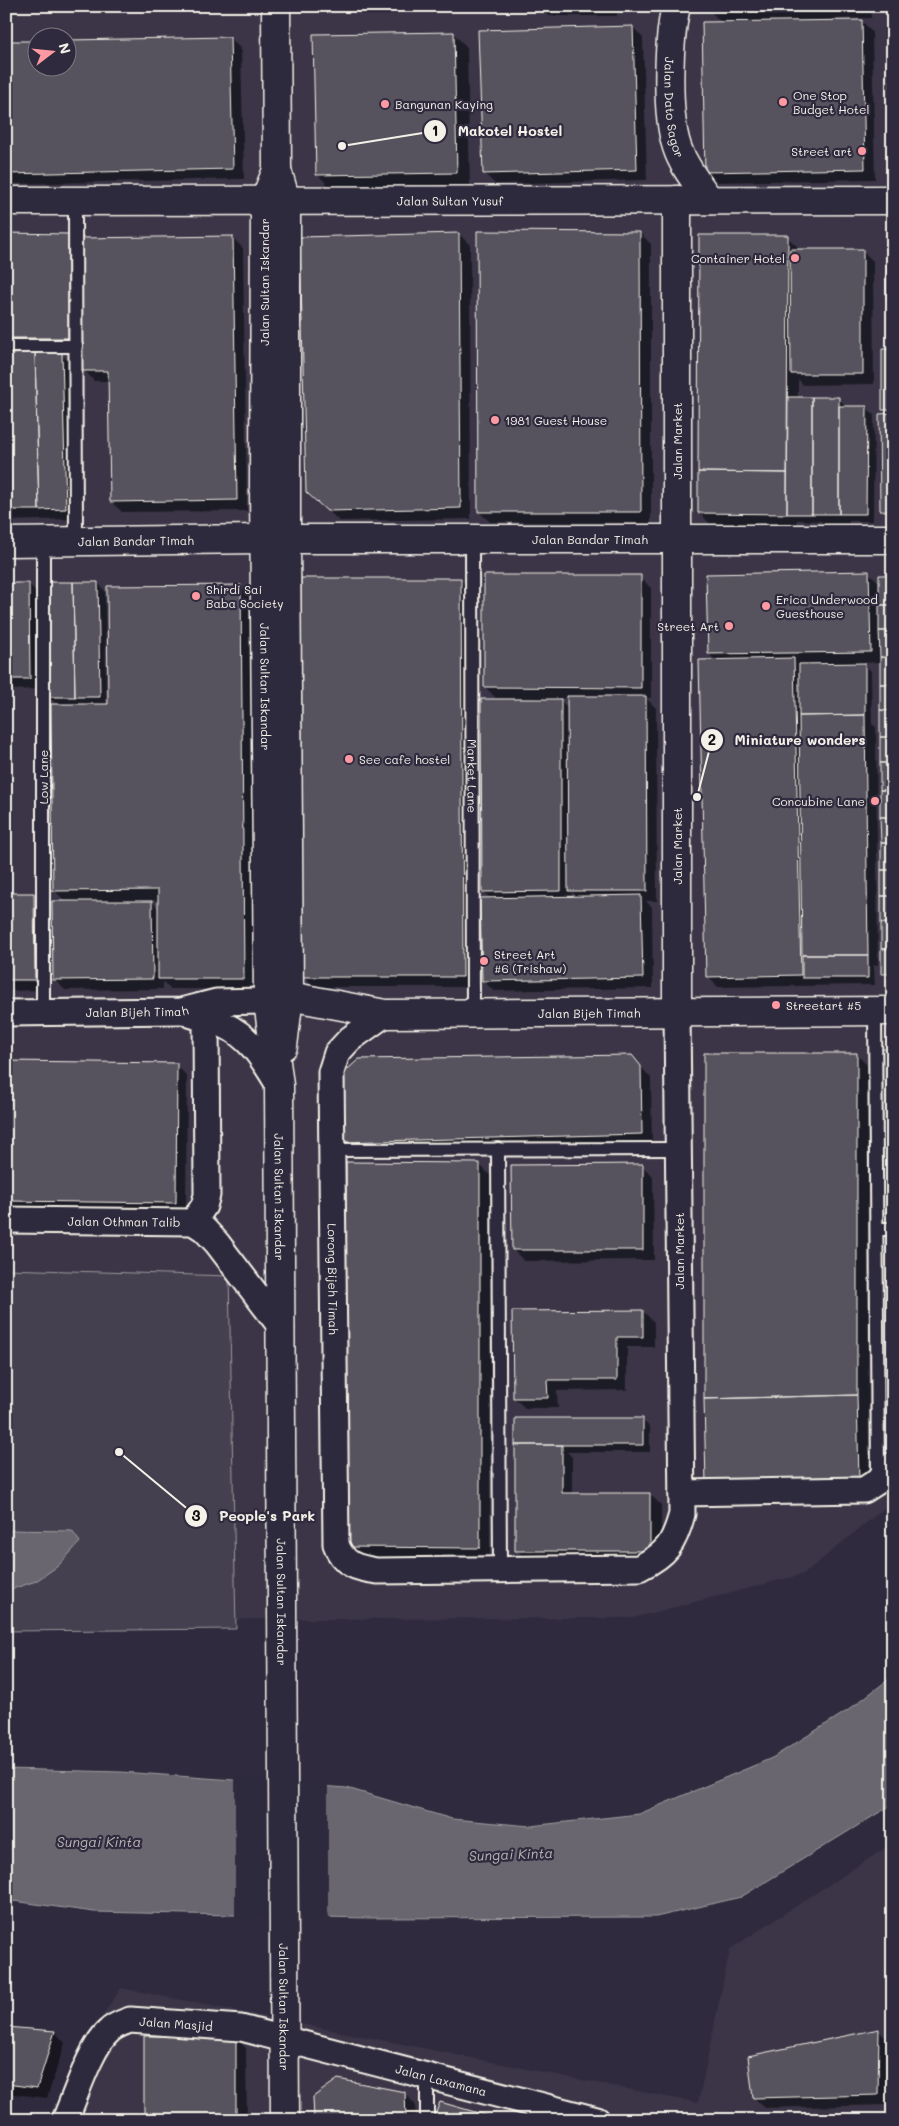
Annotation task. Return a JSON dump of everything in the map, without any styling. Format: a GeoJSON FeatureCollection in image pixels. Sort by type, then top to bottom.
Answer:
{"type":"FeatureCollection","features":[{"type":"Feature","properties":{"kind":"main road","name":"Jalan Sultan Iskandar"},"geometry":{"type":"LineString","coordinates":[[276,6],[275,539],[286,2120]]}},
{"type":"Feature","properties":{"kind":"main road","name":"Jalan Dato Sagor"},"geometry":{"type":"LineString","coordinates":[[676,6],[670,50],[672,122],[677,148],[709,200]]}},
{"type":"Feature","properties":{"kind":"main road","name":"Jalan Market"},"geometry":{"type":"LineString","coordinates":[[677,200],[677,1012]]}},
{"type":"Feature","properties":{"kind":"main road","name":"Jalan Sultan Yusuf"},"geometry":{"type":"LineString","coordinates":[[6,202],[893,200]]}},
{"type":"Feature","properties":{"kind":"main road","name":"Jalan Bandar Timah"},"geometry":{"type":"LineString","coordinates":[[6,542],[472,538],[893,539]]}},
{"type":"Feature","properties":{"kind":"main road","name":"Jalan Bijeh Timah"},"geometry":{"type":"LineString","coordinates":[[279,999],[385,1014],[884,1010]]}},
{"type":"Feature","properties":{"kind":"street","name":"Jalan Bijeh Timah"},"geometry":{"type":"LineString","coordinates":[[6,1013],[181,1011],[216,1002],[279,999]]}},
{"type":"Feature","properties":{"kind":"street"},"geometry":{"type":"LineString","coordinates":[[181,1011],[223,1024],[241,1034],[255,1048],[279,1085]]}},
{"type":"Feature","properties":{"kind":"street","name":"Jalan Market"},"geometry":{"type":"LineString","coordinates":[[347,1563],[377,1571],[639,1568],[656,1560],[668,1549],[677,1533],[682,1514],[677,1012]]}},
{"type":"Feature","properties":{"kind":"street","name":"Lorong Bijeh Timah"},"geometry":{"type":"LineString","coordinates":[[347,1563],[340,1554],[336,1544],[331,1072],[337,1053],[350,1039],[385,1014]]}},
{"type":"Feature","properties":{"kind":"street"},"geometry":{"type":"LineString","coordinates":[[193,1222],[204,1206],[207,1195],[206,1019]]}},
{"type":"Feature","properties":{"kind":"street","name":"Jalan Othman Talib"},"geometry":{"type":"LineString","coordinates":[[6,1220],[193,1222],[204,1229],[217,1242],[281,1327]]}},
{"type":"Feature","properties":{"kind":"street"},"geometry":{"type":"LineString","coordinates":[[682,1493],[864,1490],[885,1473]]}},
{"type":"Feature","properties":{"kind":"street","name":"Jalan Masjid"},"geometry":{"type":"LineString","coordinates":[[66,2120],[96,2046],[107,2032],[119,2024],[130,2020],[241,2028],[286,2026]]}},
{"type":"Feature","properties":{"kind":"street","name":"Jalan Laxamana"},"geometry":{"type":"LineString","coordinates":[[286,2026],[427,2075],[598,2120]]}},
{"type":"Feature","properties":{"kind":"lane"},"geometry":{"type":"LineString","coordinates":[[75,201],[76,541]]}},
{"type":"Feature","properties":{"kind":"lane"},"geometry":{"type":"LineString","coordinates":[[6,346],[76,346]]}},
{"type":"Feature","properties":{"kind":"lane","name":"Market Lane"},"geometry":{"type":"LineString","coordinates":[[472,538],[473,1014]]}},
{"type":"Feature","properties":{"kind":"lane","name":"Low Lane"},"geometry":{"type":"LineString","coordinates":[[43,541],[43,1012]]}},
{"type":"Feature","properties":{"kind":"lane"},"geometry":{"type":"LineString","coordinates":[[884,1010],[876,1229],[885,1473]]}},
{"type":"Feature","properties":{"kind":"lane"},"geometry":{"type":"LineString","coordinates":[[498,1149],[500,1570]]}},
{"type":"Feature","properties":{"kind":"lane"},"geometry":{"type":"LineString","coordinates":[[331,1150],[679,1149]]}},
{"type":"Feature","properties":{"kind":"lane"},"geometry":{"type":"LineString","coordinates":[[876,1229],[893,1229]]}},
{"type":"Feature","properties":{"kind":"lane"},"geometry":{"type":"LineString","coordinates":[[427,2075],[427,2120]]}},
{"type":"Feature","properties":{"kind":"shaded area"},"geometry":{"type":"Polygon","coordinates":[[[6,6],[893,6],[893,1501],[804,1574],[633,1618],[6,1620],[6,6]]]}},
{"type":"Feature","properties":{"kind":"shaded area"},"geometry":{"type":"Polygon","coordinates":[[[6,1269],[229,1276],[236,1629],[6,1631],[6,1269]]]}},
{"type":"Feature","properties":{"kind":"shaded area"},"geometry":{"type":"Polygon","coordinates":[[[893,1843],[893,2120],[47,2120],[93,2030],[121,1988],[698,2103],[730,1949],[893,1843]]]}},
{"type":"Feature","properties":{"kind":"water"},"geometry":{"type":"Polygon","coordinates":[[[6,1530],[72,1531],[80,1542],[58,1566],[36,1581],[6,1591],[6,1530]]]}},
{"type":"Feature","properties":{"kind":"water","name":"Sungai Kinta"},"geometry":{"type":"Polygon","coordinates":[[[893,1676],[893,1804],[741,1897],[656,1917],[367,1918],[94,1912],[6,1900],[6,1769],[121,1772],[347,1788],[452,1819],[530,1826],[639,1814],[772,1758],[847,1711],[893,1676]]]}},
{"type":"Feature","properties":{"kind":"pier"},"geometry":{"type":"Polygon","coordinates":[[[235,1777],[328,1784],[328,1920],[235,1917],[235,1777]]]}},
{"type":"Feature","properties":{"kind":"building"},"geometry":{"type":"Polygon","coordinates":[[[541,6],[610,6],[610,10],[541,9],[541,6]]]}},
{"type":"Feature","properties":{"kind":"building"},"geometry":{"type":"Polygon","coordinates":[[[706,6],[785,6],[705,8],[706,6]]]}},
{"type":"Feature","properties":{"kind":"building"},"geometry":{"type":"Polygon","coordinates":[[[891,6],[893,6],[893,170],[890,170],[891,6]]]}},
{"type":"Feature","properties":{"kind":"building"},"geometry":{"type":"Polygon","coordinates":[[[862,20],[865,169],[705,172],[702,22],[862,20]]]}},
{"type":"Feature","properties":{"kind":"building"},"geometry":{"type":"Polygon","coordinates":[[[633,26],[637,170],[483,174],[478,30],[633,26]]]}},
{"type":"Feature","properties":{"kind":"building","name":"Bangunan Kaying"},"geometry":{"type":"Polygon","coordinates":[[[454,32],[457,173],[316,175],[313,34],[454,32]]]}},
{"type":"Feature","properties":{"kind":"building"},"geometry":{"type":"Polygon","coordinates":[[[230,37],[233,169],[6,174],[6,41],[28,41],[28,78],[78,78],[78,40],[230,37]]]}},
{"type":"Feature","properties":{"kind":"building"},"geometry":{"type":"Polygon","coordinates":[[[477,231],[640,232],[641,512],[478,512],[477,231]]]}},
{"type":"Feature","properties":{"kind":"building"},"geometry":{"type":"Polygon","coordinates":[[[6,233],[68,234],[68,338],[6,338],[6,233]]]}},
{"type":"Feature","properties":{"kind":"building"},"geometry":{"type":"Polygon","coordinates":[[[459,233],[461,508],[327,511],[306,492],[300,237],[459,233]]]}},
{"type":"Feature","properties":{"kind":"building"},"geometry":{"type":"Polygon","coordinates":[[[893,234],[893,302],[887,302],[886,235],[893,234]]]}},
{"type":"Feature","properties":{"kind":"building"},"geometry":{"type":"Polygon","coordinates":[[[699,235],[788,235],[787,473],[698,472],[699,235]]]}},
{"type":"Feature","properties":{"kind":"building"},"geometry":{"type":"Polygon","coordinates":[[[233,236],[237,500],[110,502],[108,371],[82,371],[81,238],[233,236]]]}},
{"type":"Feature","properties":{"kind":"building"},"geometry":{"type":"Polygon","coordinates":[[[790,249],[863,249],[863,374],[791,374],[790,249]]]}},
{"type":"Feature","properties":{"kind":"building"},"geometry":{"type":"Polygon","coordinates":[[[889,315],[893,315],[893,335],[890,336],[889,315]]]}},
{"type":"Feature","properties":{"kind":"building"},"geometry":{"type":"Polygon","coordinates":[[[882,349],[893,349],[893,410],[882,410],[882,349]]]}},
{"type":"Feature","properties":{"kind":"building"},"geometry":{"type":"Polygon","coordinates":[[[35,353],[62,353],[66,509],[39,510],[35,353]]]}},
{"type":"Feature","properties":{"kind":"building"},"geometry":{"type":"Polygon","coordinates":[[[35,353],[39,510],[12,510],[8,354],[35,353]]]}},
{"type":"Feature","properties":{"kind":"building"},"geometry":{"type":"Polygon","coordinates":[[[6,354],[8,354],[12,510],[6,510],[6,354]]]}},
{"type":"Feature","properties":{"kind":"building"},"geometry":{"type":"Polygon","coordinates":[[[788,397],[812,397],[812,514],[787,514],[788,397]]]}},
{"type":"Feature","properties":{"kind":"building"},"geometry":{"type":"Polygon","coordinates":[[[812,397],[839,397],[839,514],[812,514],[812,397]]]}},
{"type":"Feature","properties":{"kind":"building"},"geometry":{"type":"Polygon","coordinates":[[[839,406],[867,406],[866,514],[839,514],[839,406]]]}},
{"type":"Feature","properties":{"kind":"building"},"geometry":{"type":"Polygon","coordinates":[[[893,413],[893,511],[880,511],[879,414],[893,413]]]}},
{"type":"Feature","properties":{"kind":"building"},"geometry":{"type":"Polygon","coordinates":[[[698,472],[787,473],[787,514],[698,513],[698,472]]]}},
{"type":"Feature","properties":{"kind":"building"},"geometry":{"type":"Polygon","coordinates":[[[869,571],[871,652],[708,654],[706,574],[869,571]]]}},
{"type":"Feature","properties":{"kind":"building"},"geometry":{"type":"Polygon","coordinates":[[[484,575],[641,575],[641,688],[484,687],[484,575]]]}},
{"type":"Feature","properties":{"kind":"building"},"geometry":{"type":"Polygon","coordinates":[[[879,575],[893,575],[893,605],[879,605],[879,575]]]}},
{"type":"Feature","properties":{"kind":"building"},"geometry":{"type":"Polygon","coordinates":[[[301,578],[461,578],[463,977],[303,977],[301,578]]]}},
{"type":"Feature","properties":{"kind":"building"},"geometry":{"type":"Polygon","coordinates":[[[46,582],[73,582],[75,697],[48,697],[46,582]]]}},
{"type":"Feature","properties":{"kind":"building"},"geometry":{"type":"Polygon","coordinates":[[[73,582],[98,582],[100,697],[75,697],[73,582]]]}},
{"type":"Feature","properties":{"kind":"building"},"geometry":{"type":"Polygon","coordinates":[[[6,583],[29,583],[30,679],[6,679],[6,583]]]}},
{"type":"Feature","properties":{"kind":"building"},"geometry":{"type":"Polygon","coordinates":[[[241,585],[244,979],[158,979],[158,890],[53,891],[51,704],[108,704],[107,586],[241,585]]]}},
{"type":"Feature","properties":{"kind":"building"},"geometry":{"type":"Polygon","coordinates":[[[879,605],[893,605],[893,631],[879,631],[879,605]]]}},
{"type":"Feature","properties":{"kind":"building"},"geometry":{"type":"Polygon","coordinates":[[[879,631],[893,631],[893,658],[880,657],[879,631]]]}},
{"type":"Feature","properties":{"kind":"building"},"geometry":{"type":"Polygon","coordinates":[[[880,657],[893,658],[893,684],[880,684],[880,657]]]}},
{"type":"Feature","properties":{"kind":"building"},"geometry":{"type":"Polygon","coordinates":[[[794,658],[801,975],[706,977],[699,660],[794,658]]]}},
{"type":"Feature","properties":{"kind":"building"},"geometry":{"type":"Polygon","coordinates":[[[865,663],[865,715],[799,716],[799,664],[865,663]]]}},
{"type":"Feature","properties":{"kind":"building"},"geometry":{"type":"Polygon","coordinates":[[[880,684],[893,684],[893,711],[880,710],[880,684]]]}},
{"type":"Feature","properties":{"kind":"building"},"geometry":{"type":"Polygon","coordinates":[[[567,696],[646,696],[647,891],[568,891],[567,696]]]}},
{"type":"Feature","properties":{"kind":"building"},"geometry":{"type":"Polygon","coordinates":[[[481,699],[561,699],[561,891],[482,892],[481,699]]]}},
{"type":"Feature","properties":{"kind":"building"},"geometry":{"type":"Polygon","coordinates":[[[880,710],[893,711],[893,737],[880,737],[880,710]]]}},
{"type":"Feature","properties":{"kind":"building"},"geometry":{"type":"Polygon","coordinates":[[[865,715],[868,955],[802,955],[799,716],[865,715]]]}},
{"type":"Feature","properties":{"kind":"building"},"geometry":{"type":"Polygon","coordinates":[[[880,737],[893,737],[893,763],[880,763],[880,737]]]}},
{"type":"Feature","properties":{"kind":"building"},"geometry":{"type":"Polygon","coordinates":[[[880,763],[893,763],[893,790],[880,790],[880,763]]]}},
{"type":"Feature","properties":{"kind":"building"},"geometry":{"type":"Polygon","coordinates":[[[880,790],[893,790],[893,817],[880,817],[880,790]]]}},
{"type":"Feature","properties":{"kind":"building"},"geometry":{"type":"Polygon","coordinates":[[[880,817],[893,817],[893,843],[881,843],[880,817]]]}},
{"type":"Feature","properties":{"kind":"building"},"geometry":{"type":"Polygon","coordinates":[[[881,843],[893,843],[893,870],[881,870],[881,843]]]}},
{"type":"Feature","properties":{"kind":"building"},"geometry":{"type":"Polygon","coordinates":[[[881,870],[893,870],[893,896],[881,896],[881,870]]]}},
{"type":"Feature","properties":{"kind":"building"},"geometry":{"type":"Polygon","coordinates":[[[6,893],[34,893],[35,980],[6,980],[6,893]]]}},
{"type":"Feature","properties":{"kind":"building"},"geometry":{"type":"Polygon","coordinates":[[[641,895],[643,978],[482,981],[480,898],[641,895]]]}},
{"type":"Feature","properties":{"kind":"building"},"geometry":{"type":"Polygon","coordinates":[[[881,896],[893,896],[893,923],[881,923],[881,896]]]}},
{"type":"Feature","properties":{"kind":"building"},"geometry":{"type":"Polygon","coordinates":[[[52,901],[152,901],[153,979],[53,980],[52,901]]]}},
{"type":"Feature","properties":{"kind":"building"},"geometry":{"type":"Polygon","coordinates":[[[881,923],[893,923],[893,949],[881,949],[881,923]]]}},
{"type":"Feature","properties":{"kind":"building"},"geometry":{"type":"Polygon","coordinates":[[[881,949],[893,949],[893,974],[881,974],[881,949]]]}},
{"type":"Feature","properties":{"kind":"building"},"geometry":{"type":"Polygon","coordinates":[[[802,955],[868,955],[868,978],[802,978],[802,955]]]}},
{"type":"Feature","properties":{"kind":"building"},"geometry":{"type":"Polygon","coordinates":[[[880,1049],[893,1049],[893,1213],[881,1213],[880,1049]]]}},
{"type":"Feature","properties":{"kind":"building"},"geometry":{"type":"Polygon","coordinates":[[[704,1053],[857,1053],[857,1395],[704,1399],[704,1053]]]}},
{"type":"Feature","properties":{"kind":"building"},"geometry":{"type":"Polygon","coordinates":[[[632,1055],[641,1066],[642,1134],[341,1142],[340,1076],[359,1059],[632,1055]]]}},
{"type":"Feature","properties":{"kind":"building"},"geometry":{"type":"Polygon","coordinates":[[[6,1061],[177,1063],[176,1203],[6,1201],[6,1061]]]}},
{"type":"Feature","properties":{"kind":"building"},"geometry":{"type":"Polygon","coordinates":[[[346,1162],[480,1163],[480,1548],[346,1547],[346,1162]]]}},
{"type":"Feature","properties":{"kind":"building"},"geometry":{"type":"Polygon","coordinates":[[[643,1164],[643,1250],[512,1250],[511,1165],[643,1164]]]}},
{"type":"Feature","properties":{"kind":"building"},"geometry":{"type":"Polygon","coordinates":[[[643,1310],[643,1337],[617,1337],[617,1380],[547,1380],[548,1398],[513,1398],[512,1311],[643,1310]]]}},
{"type":"Feature","properties":{"kind":"building"},"geometry":{"type":"Polygon","coordinates":[[[857,1395],[859,1481],[706,1484],[704,1399],[857,1395]]]}},
{"type":"Feature","properties":{"kind":"building"},"geometry":{"type":"Polygon","coordinates":[[[515,1418],[643,1418],[643,1445],[515,1445],[515,1418]]]}},
{"type":"Feature","properties":{"kind":"building"},"geometry":{"type":"Polygon","coordinates":[[[515,1445],[562,1445],[562,1493],[650,1493],[650,1551],[515,1551],[515,1445]]]}},
{"type":"Feature","properties":{"kind":"building"},"geometry":{"type":"Polygon","coordinates":[[[6,2027],[55,2031],[37,2088],[6,2084],[6,2027]]]}},
{"type":"Feature","properties":{"kind":"building"},"geometry":{"type":"Polygon","coordinates":[[[879,2029],[878,2095],[753,2098],[748,2056],[879,2029]]]}},
{"type":"Feature","properties":{"kind":"building"},"geometry":{"type":"Polygon","coordinates":[[[144,2036],[236,2036],[236,2120],[144,2120],[144,2036]]]}},
{"type":"Feature","properties":{"kind":"building"},"geometry":{"type":"Polygon","coordinates":[[[338,2079],[405,2092],[406,2120],[314,2120],[313,2097],[338,2079]]]}},
{"type":"Feature","properties":{"kind":"building"},"geometry":{"type":"Polygon","coordinates":[[[440,2102],[503,2120],[433,2120],[440,2102]]]}},
{"type":"Feature","properties":{"kind":"place","name":"One Stop Budget Hotel"},"geometry":{"type":"Point","coordinates":[783,102]}},
{"type":"Feature","properties":{"kind":"place","name":"Bangunan Kaying"},"geometry":{"type":"Point","coordinates":[385,104]}},
{"type":"Feature","properties":{"kind":"place","name":"Makotel Hostel"},"geometry":{"type":"Point","coordinates":[342,146]}},
{"type":"Feature","properties":{"kind":"place","name":"Street art"},"geometry":{"type":"Point","coordinates":[862,151]}},
{"type":"Feature","properties":{"kind":"place","name":"Container Hotel"},"geometry":{"type":"Point","coordinates":[795,258]}},
{"type":"Feature","properties":{"kind":"place","name":"1981 Guest House"},"geometry":{"type":"Point","coordinates":[495,420]}},
{"type":"Feature","properties":{"kind":"place","name":"Shirdi Sai Baba Society"},"geometry":{"type":"Point","coordinates":[196,596]}},
{"type":"Feature","properties":{"kind":"place","name":"Erica Underwood Guesthouse"},"geometry":{"type":"Point","coordinates":[766,606]}},
{"type":"Feature","properties":{"kind":"place","name":"Street Art"},"geometry":{"type":"Point","coordinates":[729,626]}},
{"type":"Feature","properties":{"kind":"place","name":"See cafe hostel"},"geometry":{"type":"Point","coordinates":[349,759]}},
{"type":"Feature","properties":{"kind":"place","name":"Miniature wonders"},"geometry":{"type":"Point","coordinates":[697,797]}},
{"type":"Feature","properties":{"kind":"place","name":"Concubine Lane"},"geometry":{"type":"Point","coordinates":[875,801]}},
{"type":"Feature","properties":{"kind":"place","name":"Street Art #6 (Trishaw)"},"geometry":{"type":"Point","coordinates":[484,961]}},
{"type":"Feature","properties":{"kind":"place","name":"Streetart #5"},"geometry":{"type":"Point","coordinates":[776,1005]}},
{"type":"Feature","properties":{"kind":"place","name":"People's Park"},"geometry":{"type":"Point","coordinates":[119,1452]}}]}
